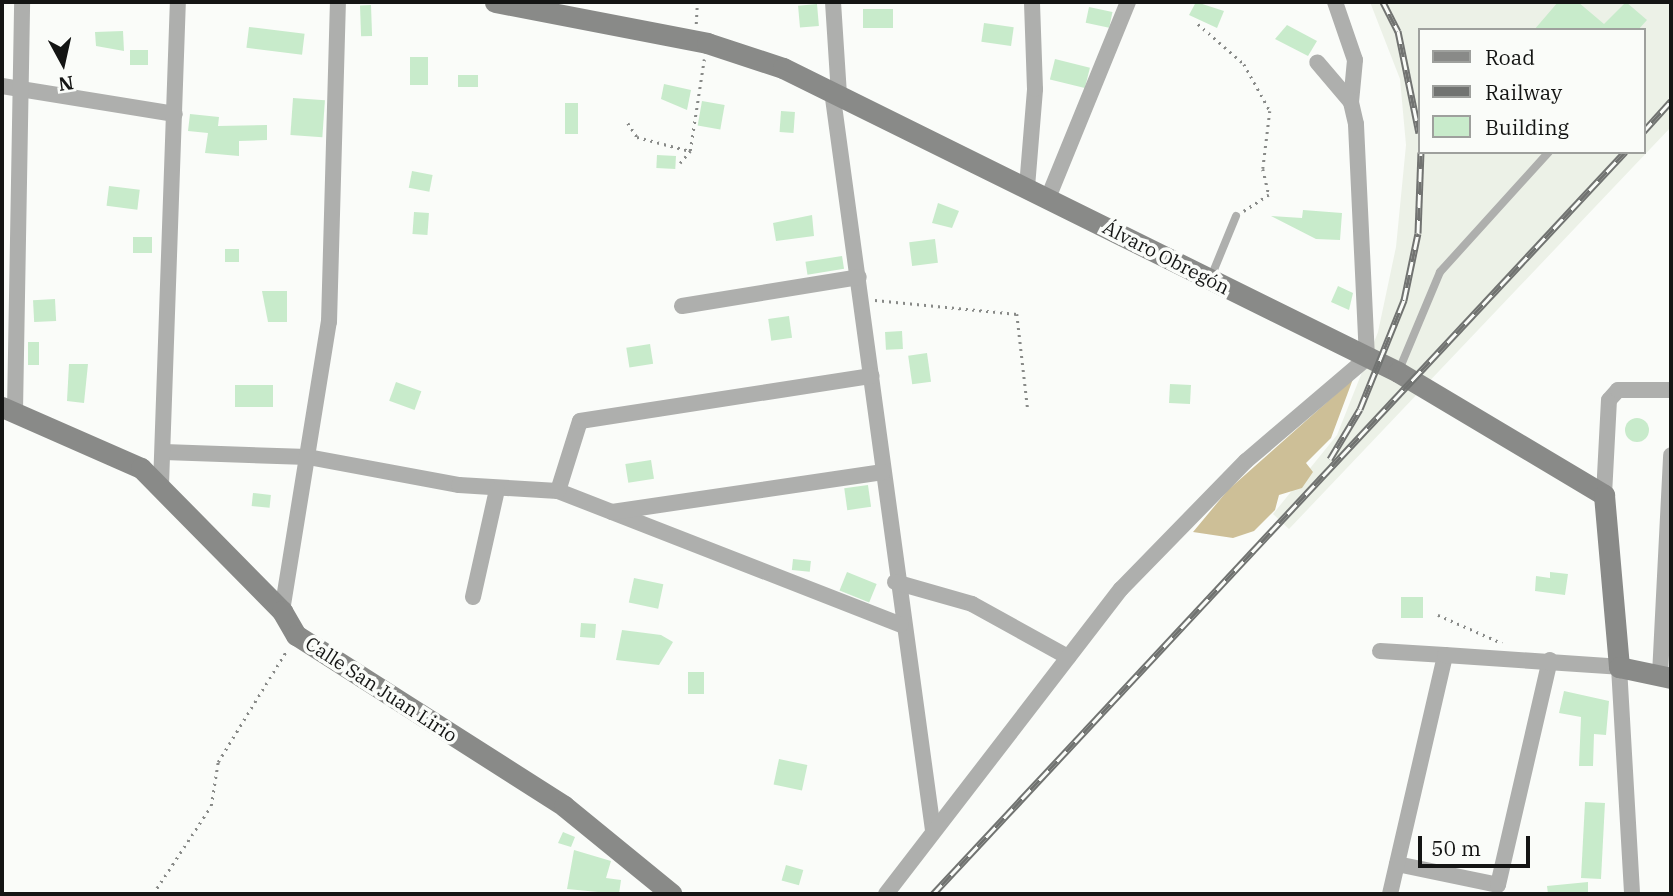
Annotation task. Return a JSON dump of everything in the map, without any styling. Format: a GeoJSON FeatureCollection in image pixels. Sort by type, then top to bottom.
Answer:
{"type":"FeatureCollection","features":[{"type":"Feature","properties":{"kind":"street"},"geometry":{"type":"LineString","coordinates":[[8,409],[23,89],[22,2]]}},
{"type":"Feature","properties":{"kind":"street"},"geometry":{"type":"LineString","coordinates":[[161,485],[178,2]]}},
{"type":"Feature","properties":{"kind":"street"},"geometry":{"type":"LineString","coordinates":[[282,611],[329,322],[338,2]]}},
{"type":"Feature","properties":{"kind":"street","name":"Álvaro Obregón"},"geometry":{"type":"LineString","coordinates":[[495,2],[707,43],[836,93],[1398,372],[1604,495]]}},
{"type":"Feature","properties":{"kind":"street"},"geometry":{"type":"LineString","coordinates":[[832,2],[836,93],[863,299],[895,582],[933,830]]}},
{"type":"Feature","properties":{"kind":"street"},"geometry":{"type":"LineString","coordinates":[[1027,187],[1035,89],[1032,2]]}},
{"type":"Feature","properties":{"kind":"street"},"geometry":{"type":"LineString","coordinates":[[1048,198],[1128,2]]}},
{"type":"Feature","properties":{"kind":"street"},"geometry":{"type":"LineString","coordinates":[[886,894],[1121,589],[1246,461],[1367,358],[1361,163],[1351,102],[1355,61],[1335,2]]}},
{"type":"Feature","properties":{"kind":"street"},"geometry":{"type":"LineString","coordinates":[[1317,62],[1351,102]]}},
{"type":"Feature","properties":{"kind":"street"},"geometry":{"type":"LineString","coordinates":[[2,86],[175,114]]}},
{"type":"Feature","properties":{"kind":"street"},"geometry":{"type":"LineString","coordinates":[[682,306],[859,276]]}},
{"type":"Feature","properties":{"kind":"street"},"geometry":{"type":"LineString","coordinates":[[558,491],[579,421],[872,376]]}},
{"type":"Feature","properties":{"kind":"street"},"geometry":{"type":"LineString","coordinates":[[1632,894],[1619,667],[1604,495],[1609,400],[1618,390],[1671,390]]}},
{"type":"Feature","properties":{"kind":"street","name":"Calle San Juan Lirio"},"geometry":{"type":"LineString","coordinates":[[8,409],[141,468],[161,485],[282,611],[296,635],[565,806],[672,894]]}},
{"type":"Feature","properties":{"kind":"street"},"geometry":{"type":"LineString","coordinates":[[164,452],[308,457],[497,491],[558,491],[609,513],[742,558],[901,625]]}},
{"type":"Feature","properties":{"kind":"street"},"geometry":{"type":"LineString","coordinates":[[1380,651],[1550,660],[1619,667],[1666,676],[1671,455]]}},
{"type":"Feature","properties":{"kind":"street"},"geometry":{"type":"LineString","coordinates":[[609,513],[883,472]]}},
{"type":"Feature","properties":{"kind":"street"},"geometry":{"type":"LineString","coordinates":[[473,597],[497,491]]}},
{"type":"Feature","properties":{"kind":"street"},"geometry":{"type":"LineString","coordinates":[[895,582],[972,604],[1068,657]]}},
{"type":"Feature","properties":{"kind":"street"},"geometry":{"type":"LineString","coordinates":[[1390,894],[1445,655]]}},
{"type":"Feature","properties":{"kind":"street"},"geometry":{"type":"LineString","coordinates":[[1397,864],[1498,885],[1550,660]]}},
{"type":"Feature","properties":{"kind":"lane"},"geometry":{"type":"LineString","coordinates":[[1398,372],[1440,272],[1547,154]]}},
{"type":"Feature","properties":{"kind":"lane"},"geometry":{"type":"LineString","coordinates":[[1210,279],[1236,216]]}},
{"type":"Feature","properties":{"kind":"path"},"geometry":{"type":"LineString","coordinates":[[1198,24],[1244,64],[1270,111],[1263,169],[1269,195],[1236,216]]}},
{"type":"Feature","properties":{"kind":"path"},"geometry":{"type":"LineString","coordinates":[[680,163],[690,151],[707,43]]}},
{"type":"Feature","properties":{"kind":"path"},"geometry":{"type":"LineString","coordinates":[[628,123],[636,137],[690,151]]}},
{"type":"Feature","properties":{"kind":"path"},"geometry":{"type":"LineString","coordinates":[[863,299],[1017,314],[1028,410]]}},
{"type":"Feature","properties":{"kind":"path"},"geometry":{"type":"LineString","coordinates":[[1438,615],[1506,645]]}},
{"type":"Feature","properties":{"kind":"path"},"geometry":{"type":"LineString","coordinates":[[153,894],[211,806],[218,762],[296,635]]}},
{"type":"Feature","properties":{"kind":"shaded area"},"geometry":{"type":"Polygon","coordinates":[[[1370,2],[1671,2],[1671,127],[1289,529],[1273,514],[1337,435],[1378,332],[1396,247],[1406,145],[1400,79],[1370,2]]]}},
{"type":"Feature","properties":{"kind":"shaded area"},"geometry":{"type":"Polygon","coordinates":[[[1353,379],[1331,438],[1306,463],[1313,472],[1302,488],[1279,495],[1275,510],[1254,531],[1233,538],[1193,532],[1228,490],[1353,379]]]}},
{"type":"Feature","properties":{"kind":"building"},"geometry":{"type":"Polygon","coordinates":[[[1196,2],[1224,11],[1217,28],[1189,15],[1196,2]]]}},
{"type":"Feature","properties":{"kind":"building"},"geometry":{"type":"Polygon","coordinates":[[[1558,2],[1578,2],[1604,24],[1626,2],[1647,20],[1640,28],[1536,28],[1558,2]]]}},
{"type":"Feature","properties":{"kind":"building"},"geometry":{"type":"Polygon","coordinates":[[[817,4],[819,26],[800,28],[798,6],[817,4]]]}},
{"type":"Feature","properties":{"kind":"building"},"geometry":{"type":"Polygon","coordinates":[[[360,5],[371,5],[372,36],[361,36],[360,5]]]}},
{"type":"Feature","properties":{"kind":"building"},"geometry":{"type":"Polygon","coordinates":[[[1089,7],[1112,12],[1109,28],[1086,23],[1089,7]]]}},
{"type":"Feature","properties":{"kind":"building"},"geometry":{"type":"Polygon","coordinates":[[[863,9],[893,9],[893,28],[863,28],[863,9]]]}},
{"type":"Feature","properties":{"kind":"building"},"geometry":{"type":"Polygon","coordinates":[[[984,23],[1014,27],[1011,46],[981,42],[984,23]]]}},
{"type":"Feature","properties":{"kind":"building"},"geometry":{"type":"Polygon","coordinates":[[[1287,25],[1317,41],[1308,56],[1275,39],[1287,25]]]}},
{"type":"Feature","properties":{"kind":"building"},"geometry":{"type":"Polygon","coordinates":[[[249,27],[305,34],[302,55],[246,48],[249,27]]]}},
{"type":"Feature","properties":{"kind":"building"},"geometry":{"type":"Polygon","coordinates":[[[123,31],[124,51],[96,46],[95,32],[123,31]]]}},
{"type":"Feature","properties":{"kind":"building"},"geometry":{"type":"Polygon","coordinates":[[[130,50],[148,50],[148,65],[130,65],[130,50]]]}},
{"type":"Feature","properties":{"kind":"building"},"geometry":{"type":"Polygon","coordinates":[[[410,57],[428,57],[428,85],[410,85],[410,57]]]}},
{"type":"Feature","properties":{"kind":"building"},"geometry":{"type":"Polygon","coordinates":[[[1055,59],[1090,68],[1085,88],[1050,79],[1055,59]]]}},
{"type":"Feature","properties":{"kind":"building"},"geometry":{"type":"Polygon","coordinates":[[[458,75],[478,75],[478,87],[458,87],[458,75]]]}},
{"type":"Feature","properties":{"kind":"building"},"geometry":{"type":"Polygon","coordinates":[[[664,84],[691,90],[687,110],[661,99],[664,84]]]}},
{"type":"Feature","properties":{"kind":"building"},"geometry":{"type":"Polygon","coordinates":[[[293,98],[325,100],[322,137],[290,135],[293,98]]]}},
{"type":"Feature","properties":{"kind":"building"},"geometry":{"type":"Polygon","coordinates":[[[702,101],[725,105],[720,130],[698,126],[702,101]]]}},
{"type":"Feature","properties":{"kind":"building"},"geometry":{"type":"Polygon","coordinates":[[[565,103],[578,103],[578,134],[565,134],[565,103]]]}},
{"type":"Feature","properties":{"kind":"building"},"geometry":{"type":"Polygon","coordinates":[[[781,111],[795,112],[794,133],[780,132],[781,111]]]}},
{"type":"Feature","properties":{"kind":"building"},"geometry":{"type":"Polygon","coordinates":[[[190,114],[219,117],[218,126],[267,125],[267,140],[239,141],[239,156],[205,153],[208,133],[188,131],[190,114]]]}},
{"type":"Feature","properties":{"kind":"building"},"geometry":{"type":"Polygon","coordinates":[[[657,155],[676,156],[675,169],[656,168],[657,155]]]}},
{"type":"Feature","properties":{"kind":"building"},"geometry":{"type":"Polygon","coordinates":[[[412,171],[433,175],[429,192],[409,188],[412,171]]]}},
{"type":"Feature","properties":{"kind":"building"},"geometry":{"type":"Polygon","coordinates":[[[109,186],[140,190],[137,210],[107,206],[109,186]]]}},
{"type":"Feature","properties":{"kind":"building"},"geometry":{"type":"Polygon","coordinates":[[[938,203],[959,211],[952,228],[932,223],[938,203]]]}},
{"type":"Feature","properties":{"kind":"building"},"geometry":{"type":"Polygon","coordinates":[[[1303,210],[1342,213],[1340,240],[1316,239],[1271,216],[1302,218],[1303,210]]]}},
{"type":"Feature","properties":{"kind":"building"},"geometry":{"type":"Polygon","coordinates":[[[414,212],[429,213],[427,235],[412,234],[414,212]]]}},
{"type":"Feature","properties":{"kind":"building"},"geometry":{"type":"Polygon","coordinates":[[[812,215],[814,236],[776,241],[773,223],[812,215]]]}},
{"type":"Feature","properties":{"kind":"building"},"geometry":{"type":"Polygon","coordinates":[[[133,237],[152,237],[152,253],[133,253],[133,237]]]}},
{"type":"Feature","properties":{"kind":"building"},"geometry":{"type":"Polygon","coordinates":[[[935,239],[938,263],[912,266],[909,242],[935,239]]]}},
{"type":"Feature","properties":{"kind":"building"},"geometry":{"type":"Polygon","coordinates":[[[225,249],[239,249],[239,262],[225,262],[225,249]]]}},
{"type":"Feature","properties":{"kind":"building"},"geometry":{"type":"Polygon","coordinates":[[[842,256],[844,269],[807,275],[805,262],[842,256]]]}},
{"type":"Feature","properties":{"kind":"building"},"geometry":{"type":"Polygon","coordinates":[[[1338,286],[1353,293],[1349,310],[1331,302],[1338,286]]]}},
{"type":"Feature","properties":{"kind":"building"},"geometry":{"type":"Polygon","coordinates":[[[262,291],[287,291],[287,322],[268,322],[262,291]]]}},
{"type":"Feature","properties":{"kind":"building"},"geometry":{"type":"Polygon","coordinates":[[[55,299],[56,321],[34,322],[33,300],[55,299]]]}},
{"type":"Feature","properties":{"kind":"building"},"geometry":{"type":"Polygon","coordinates":[[[789,316],[792,338],[771,341],[768,319],[789,316]]]}},
{"type":"Feature","properties":{"kind":"building"},"geometry":{"type":"Polygon","coordinates":[[[902,331],[903,349],[886,350],[885,332],[902,331]]]}},
{"type":"Feature","properties":{"kind":"building"},"geometry":{"type":"Polygon","coordinates":[[[28,342],[39,342],[39,365],[28,365],[28,342]]]}},
{"type":"Feature","properties":{"kind":"building"},"geometry":{"type":"Polygon","coordinates":[[[650,344],[653,364],[629,368],[626,348],[650,344]]]}},
{"type":"Feature","properties":{"kind":"building"},"geometry":{"type":"Polygon","coordinates":[[[927,353],[931,382],[912,384],[908,356],[927,353]]]}},
{"type":"Feature","properties":{"kind":"building"},"geometry":{"type":"Polygon","coordinates":[[[69,364],[88,364],[84,403],[67,401],[69,364]]]}},
{"type":"Feature","properties":{"kind":"building"},"geometry":{"type":"Polygon","coordinates":[[[396,382],[421,391],[415,410],[389,401],[396,382]]]}},
{"type":"Feature","properties":{"kind":"building"},"geometry":{"type":"Polygon","coordinates":[[[1170,384],[1191,385],[1190,404],[1169,403],[1170,384]]]}},
{"type":"Feature","properties":{"kind":"building"},"geometry":{"type":"Polygon","coordinates":[[[235,385],[273,385],[273,407],[235,407],[235,385]]]}},
{"type":"Feature","properties":{"kind":"building"},"geometry":{"type":"Polygon","coordinates":[[[1637,418],[1648,425],[1649,430],[1642,441],[1637,442],[1626,435],[1625,430],[1632,419],[1637,418]]]}},
{"type":"Feature","properties":{"kind":"building"},"geometry":{"type":"Polygon","coordinates":[[[651,460],[654,479],[628,483],[625,464],[651,460]]]}},
{"type":"Feature","properties":{"kind":"building"},"geometry":{"type":"Polygon","coordinates":[[[868,485],[871,507],[847,510],[844,488],[868,485]]]}},
{"type":"Feature","properties":{"kind":"building"},"geometry":{"type":"Polygon","coordinates":[[[253,493],[271,495],[270,508],[252,506],[253,493]]]}},
{"type":"Feature","properties":{"kind":"building"},"geometry":{"type":"Polygon","coordinates":[[[793,559],[811,561],[810,572],[792,570],[793,559]]]}},
{"type":"Feature","properties":{"kind":"building"},"geometry":{"type":"Polygon","coordinates":[[[847,572],[877,584],[869,603],[840,591],[847,572]]]}},
{"type":"Feature","properties":{"kind":"building"},"geometry":{"type":"Polygon","coordinates":[[[1550,572],[1568,574],[1565,595],[1535,591],[1536,576],[1550,578],[1550,572]]]}},
{"type":"Feature","properties":{"kind":"building"},"geometry":{"type":"Polygon","coordinates":[[[634,578],[663,584],[658,609],[629,602],[634,578]]]}},
{"type":"Feature","properties":{"kind":"building"},"geometry":{"type":"Polygon","coordinates":[[[1401,597],[1423,597],[1423,618],[1401,618],[1401,597]]]}},
{"type":"Feature","properties":{"kind":"building"},"geometry":{"type":"Polygon","coordinates":[[[581,623],[596,624],[595,638],[580,637],[581,623]]]}},
{"type":"Feature","properties":{"kind":"building"},"geometry":{"type":"Polygon","coordinates":[[[622,630],[661,635],[673,642],[659,665],[616,660],[622,630]]]}},
{"type":"Feature","properties":{"kind":"building"},"geometry":{"type":"Polygon","coordinates":[[[688,672],[704,672],[704,694],[688,694],[688,672]]]}},
{"type":"Feature","properties":{"kind":"building"},"geometry":{"type":"Polygon","coordinates":[[[1564,691],[1609,701],[1606,735],[1594,734],[1593,766],[1579,766],[1581,717],[1559,713],[1564,691]]]}},
{"type":"Feature","properties":{"kind":"building"},"geometry":{"type":"Polygon","coordinates":[[[779,759],[807,765],[802,790],[774,784],[779,759]]]}},
{"type":"Feature","properties":{"kind":"building"},"geometry":{"type":"Polygon","coordinates":[[[1585,802],[1605,803],[1601,879],[1581,878],[1585,802]]]}},
{"type":"Feature","properties":{"kind":"building"},"geometry":{"type":"Polygon","coordinates":[[[563,832],[575,837],[571,847],[558,843],[563,832]]]}},
{"type":"Feature","properties":{"kind":"building"},"geometry":{"type":"Polygon","coordinates":[[[574,850],[611,861],[606,878],[621,880],[619,894],[567,889],[574,850]]]}},
{"type":"Feature","properties":{"kind":"building"},"geometry":{"type":"Polygon","coordinates":[[[786,865],[803,870],[799,885],[782,880],[786,865]]]}},
{"type":"Feature","properties":{"kind":"building"},"geometry":{"type":"Polygon","coordinates":[[[1588,882],[1588,894],[1548,894],[1547,886],[1588,882]]]}},
{"type":"Feature","properties":{"kind":"railway"},"geometry":{"type":"LineString","coordinates":[[1383,2],[1398,31],[1418,128]]}},
{"type":"Feature","properties":{"kind":"railway"},"geometry":{"type":"LineString","coordinates":[[1645,130],[1671,101]]}},
{"type":"Feature","properties":{"kind":"railway"},"geometry":{"type":"LineString","coordinates":[[1330,459],[1360,409],[1404,300],[1418,233],[1421,154]]}},
{"type":"Feature","properties":{"kind":"railway"},"geometry":{"type":"LineString","coordinates":[[933,894],[1623,154]]}}]}
